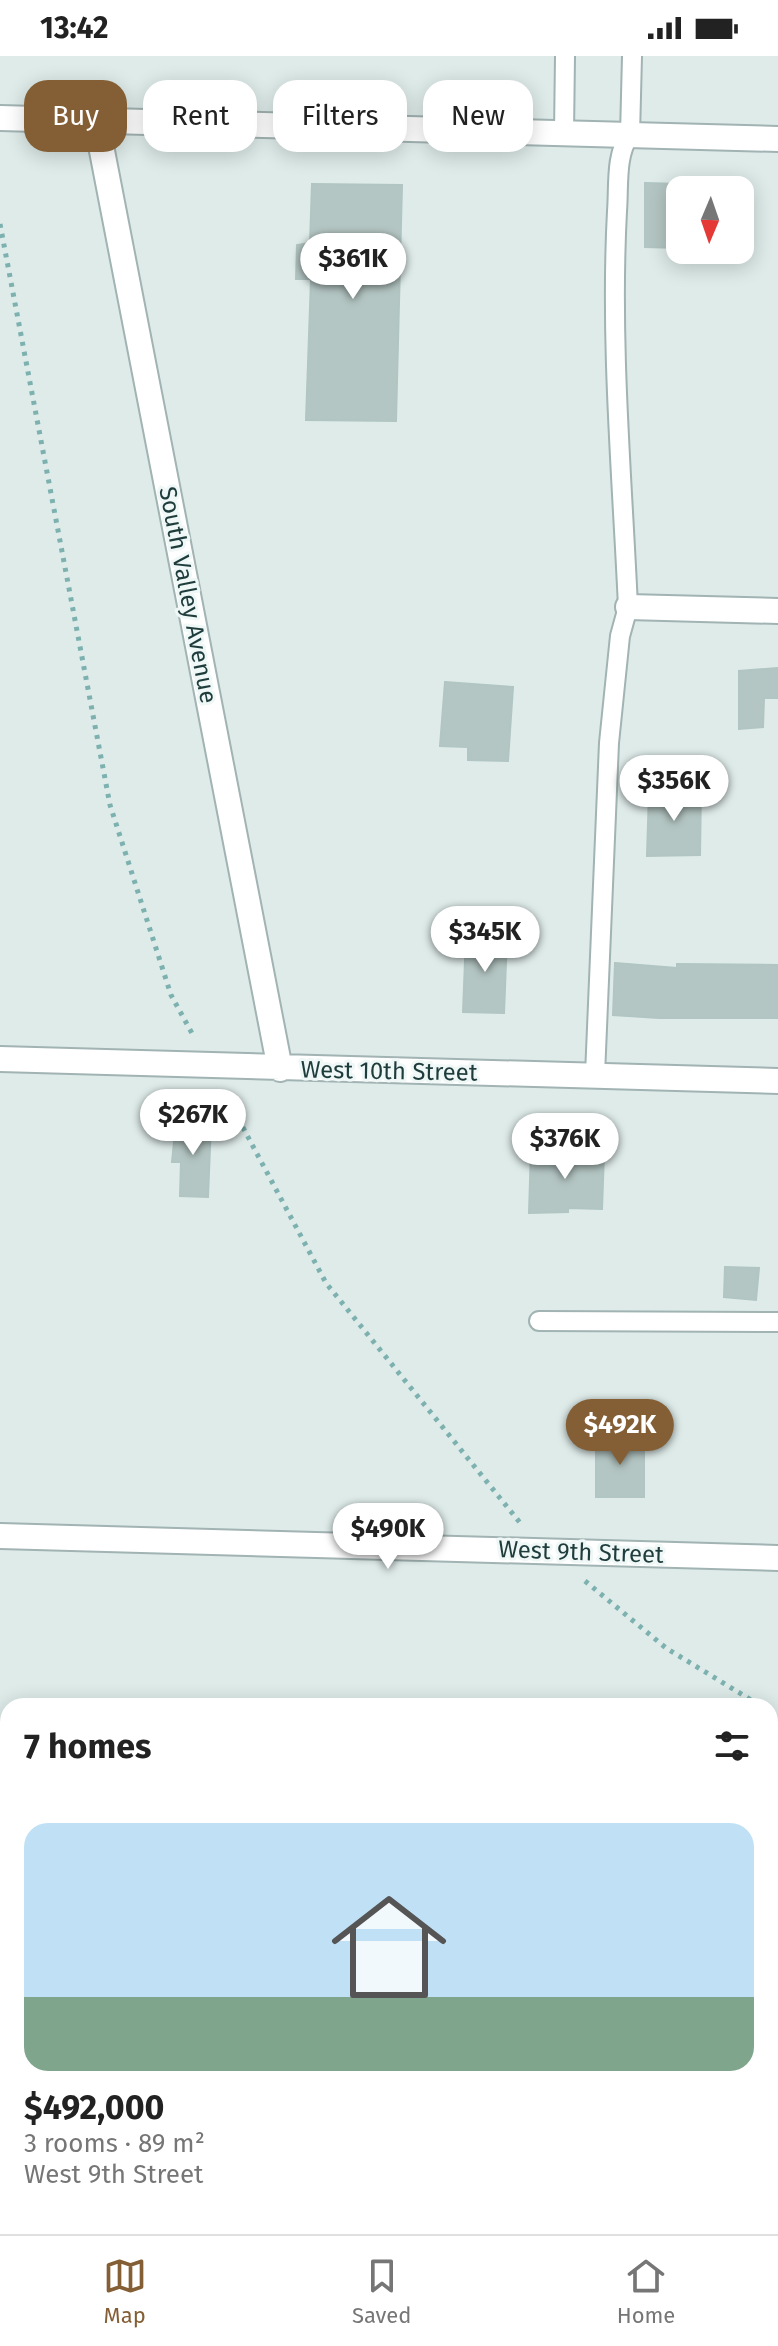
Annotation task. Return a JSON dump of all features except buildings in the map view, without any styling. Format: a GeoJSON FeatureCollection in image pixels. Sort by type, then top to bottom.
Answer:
{"type":"FeatureCollection","features":[{"type":"Feature","properties":{"kind":"street"},"geometry":{"type":"LineString","coordinates":[[0,118],[24,118]]}},
{"type":"Feature","properties":{"kind":"street"},"geometry":{"type":"LineString","coordinates":[[127,121],[778,139]]}},
{"type":"Feature","properties":{"kind":"street","name":"South Valley Avenue"},"geometry":{"type":"LineString","coordinates":[[102,152],[280,1069]]}},
{"type":"Feature","properties":{"kind":"street"},"geometry":{"type":"LineString","coordinates":[[628,607],[778,611]]}},
{"type":"Feature","properties":{"kind":"street","name":"West 10th Street"},"geometry":{"type":"LineString","coordinates":[[0,1059],[778,1081]]}},
{"type":"Feature","properties":{"kind":"street","name":"West 9th Street"},"geometry":{"type":"LineString","coordinates":[[0,1536],[778,1558]]}},
{"type":"Feature","properties":{"kind":"lane"},"geometry":{"type":"LineString","coordinates":[[564,133],[565,56]]}},
{"type":"Feature","properties":{"kind":"lane"},"geometry":{"type":"LineString","coordinates":[[595,1075],[609,743],[620,636],[628,607],[614,273],[619,173],[624,144],[630,135],[632,56]]}},
{"type":"Feature","properties":{"kind":"lane"},"geometry":{"type":"LineString","coordinates":[[539,1321],[778,1322]]}}]}
